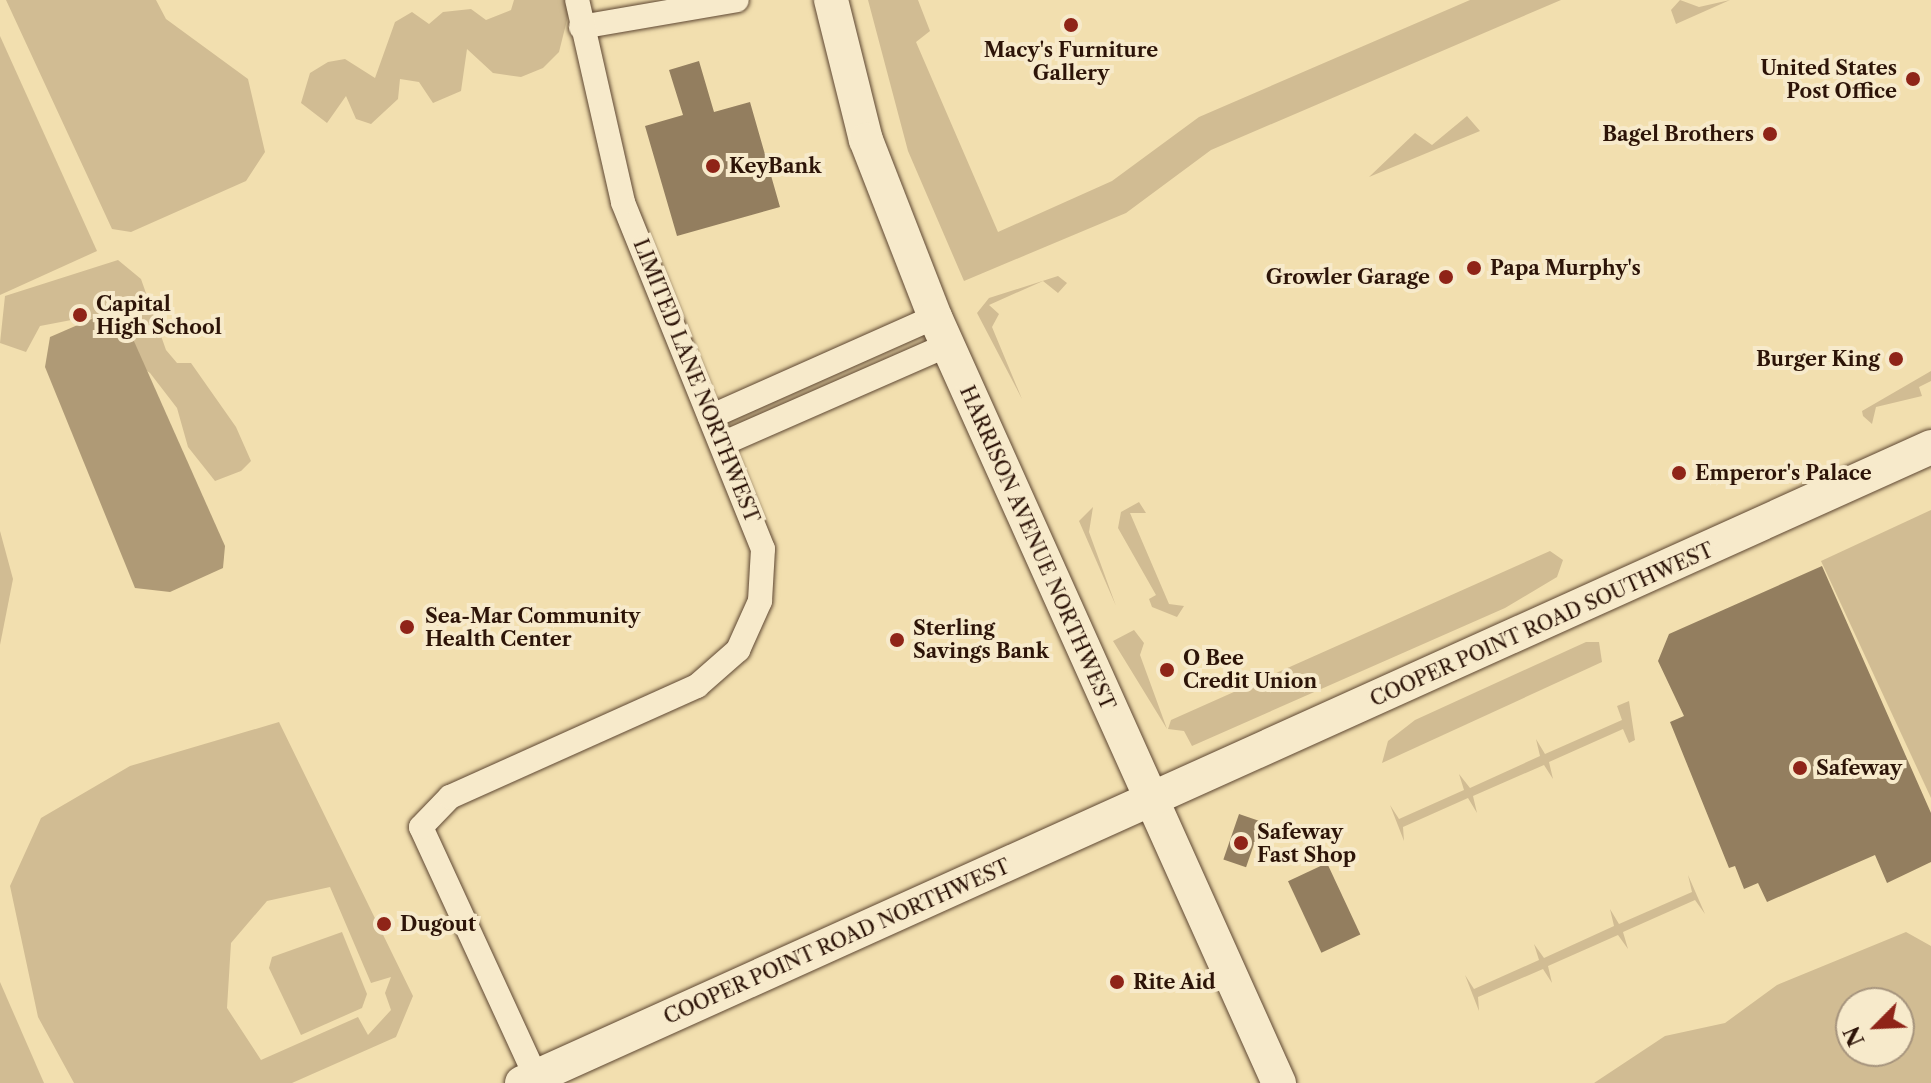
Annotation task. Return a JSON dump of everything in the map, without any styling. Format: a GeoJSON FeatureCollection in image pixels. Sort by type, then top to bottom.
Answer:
{"type":"FeatureCollection","features":[{"type":"Feature","properties":{"kind":"main road","name":"HARRISON AVENUE NORTHWEST"},"geometry":{"type":"LineString","coordinates":[[831,0],[866,140],[942,331],[1279,1083]]}},
{"type":"Feature","properties":{"kind":"main road","name":"COOPER POINT ROAD SOUTHWEST"},"geometry":{"type":"LineString","coordinates":[[1152,804],[1931,447]]}},
{"type":"Feature","properties":{"kind":"main road","name":"COOPER POINT ROAD NORTHWEST"},"geometry":{"type":"LineString","coordinates":[[529,1080],[1152,804]]}},
{"type":"Feature","properties":{"kind":"street","name":"LIMITED LANE NORTHWEST"},"geometry":{"type":"LineString","coordinates":[[529,1080],[421,827],[450,797],[643,715],[697,686],[738,650],[760,601],[763,549],[623,202],[577,0]]}},
{"type":"Feature","properties":{"kind":"street"},"geometry":{"type":"LineString","coordinates":[[581,27],[737,0]]}},
{"type":"Feature","properties":{"kind":"street"},"geometry":{"type":"LineString","coordinates":[[710,417],[942,331]]}},
{"type":"Feature","properties":{"kind":"street"},"geometry":{"type":"LineString","coordinates":[[722,444],[942,331]]}},
{"type":"Feature","properties":{"kind":"shaded area"},"geometry":{"type":"Polygon","coordinates":[[[6,0],[156,0],[166,19],[248,79],[265,152],[246,181],[131,232],[112,229],[6,0]]]}},
{"type":"Feature","properties":{"kind":"shaded area"},"geometry":{"type":"Polygon","coordinates":[[[514,0],[572,0],[559,52],[543,68],[521,77],[493,73],[467,49],[461,91],[433,103],[419,82],[400,79],[398,99],[371,124],[356,119],[346,96],[327,123],[301,103],[310,73],[328,62],[345,59],[375,78],[395,22],[412,12],[429,24],[443,12],[471,9],[486,20],[511,10],[514,0]]]}},
{"type":"Feature","properties":{"kind":"shaded area"},"geometry":{"type":"Polygon","coordinates":[[[868,0],[918,0],[930,31],[916,42],[998,232],[1112,181],[1199,117],[1470,0],[1561,0],[1211,150],[1126,213],[964,281],[908,151],[868,0]]]}},
{"type":"Feature","properties":{"kind":"shaded area"},"geometry":{"type":"Polygon","coordinates":[[[1680,0],[1699,7],[1730,0],[1676,24],[1671,10],[1680,0]]]}},
{"type":"Feature","properties":{"kind":"shaded area"},"geometry":{"type":"Polygon","coordinates":[[[0,36],[97,251],[0,295],[0,36]]]}},
{"type":"Feature","properties":{"kind":"shaded area"},"geometry":{"type":"Polygon","coordinates":[[[1467,116],[1480,131],[1369,177],[1415,133],[1432,145],[1467,116]]]}},
{"type":"Feature","properties":{"kind":"shaded area"},"geometry":{"type":"Polygon","coordinates":[[[118,260],[141,279],[166,350],[177,363],[191,363],[236,427],[251,461],[241,471],[215,481],[188,447],[177,408],[150,373],[120,352],[112,326],[87,317],[40,326],[26,352],[0,343],[5,296],[118,260]]]}},
{"type":"Feature","properties":{"kind":"shaded area"},"geometry":{"type":"Polygon","coordinates":[[[1058,276],[1067,283],[1058,293],[1043,281],[989,305],[999,314],[992,327],[1022,399],[977,313],[989,298],[1058,276]]]}},
{"type":"Feature","properties":{"kind":"shaded area"},"geometry":{"type":"Polygon","coordinates":[[[110,311],[129,330],[225,546],[223,568],[170,592],[135,588],[45,367],[50,337],[110,311]]]}},
{"type":"Feature","properties":{"kind":"shaded area"},"geometry":{"type":"Polygon","coordinates":[[[1931,371],[1931,381],[1919,387],[1922,396],[1876,407],[1872,424],[1863,416],[1862,411],[1931,371]]]}},
{"type":"Feature","properties":{"kind":"shaded area"},"geometry":{"type":"Polygon","coordinates":[[[1139,502],[1146,513],[1130,513],[1169,604],[1184,606],[1177,617],[1152,607],[1149,599],[1156,595],[1118,528],[1121,512],[1139,502]]]}},
{"type":"Feature","properties":{"kind":"shaded area"},"geometry":{"type":"Polygon","coordinates":[[[1093,507],[1089,532],[1116,606],[1079,521],[1093,507]]]}},
{"type":"Feature","properties":{"kind":"shaded area"},"geometry":{"type":"Polygon","coordinates":[[[1931,510],[1931,798],[1821,561],[1931,510]]]}},
{"type":"Feature","properties":{"kind":"shaded area"},"geometry":{"type":"Polygon","coordinates":[[[0,531],[13,579],[0,645],[0,531]]]}},
{"type":"Feature","properties":{"kind":"shaded area"},"geometry":{"type":"Polygon","coordinates":[[[1550,551],[1563,560],[1557,577],[1505,608],[1192,746],[1184,731],[1168,729],[1171,720],[1550,551]]]}},
{"type":"Feature","properties":{"kind":"shaded area"},"geometry":{"type":"Polygon","coordinates":[[[1134,630],[1144,643],[1140,655],[1167,729],[1113,641],[1134,630]]]}},
{"type":"Feature","properties":{"kind":"shaded area"},"geometry":{"type":"Polygon","coordinates":[[[1586,642],[1599,642],[1602,662],[1382,763],[1388,741],[1415,720],[1586,642]]]}},
{"type":"Feature","properties":{"kind":"shaded area"},"geometry":{"type":"Polygon","coordinates":[[[1629,701],[1635,740],[1629,743],[1623,729],[1549,762],[1553,779],[1544,765],[1473,796],[1477,813],[1468,798],[1403,827],[1404,841],[1390,805],[1399,819],[1464,790],[1459,774],[1470,788],[1540,756],[1536,739],[1545,754],[1622,720],[1617,706],[1629,701]]]}},
{"type":"Feature","properties":{"kind":"shaded area"},"geometry":{"type":"Polygon","coordinates":[[[279,722],[413,996],[396,1037],[292,1083],[74,1083],[38,1017],[10,886],[41,818],[130,766],[279,722]],[[330,887],[267,901],[231,943],[227,1008],[261,1060],[358,1017],[368,1035],[391,1010],[385,993],[391,977],[371,983],[330,887]]]}},
{"type":"Feature","properties":{"kind":"shaded area"},"geometry":{"type":"Polygon","coordinates":[[[1688,875],[1705,914],[1695,900],[1623,932],[1628,949],[1618,935],[1548,966],[1552,983],[1543,969],[1478,997],[1479,1011],[1465,975],[1474,989],[1539,960],[1534,944],[1544,958],[1614,926],[1610,909],[1619,924],[1692,892],[1688,875]]]}},
{"type":"Feature","properties":{"kind":"shaded area"},"geometry":{"type":"Polygon","coordinates":[[[342,932],[367,994],[362,1008],[301,1035],[269,968],[272,957],[342,932]]]}},
{"type":"Feature","properties":{"kind":"shaded area"},"geometry":{"type":"Polygon","coordinates":[[[1906,932],[1931,946],[1931,1083],[1594,1083],[1665,1036],[1725,1023],[1777,985],[1906,932]]]}},
{"type":"Feature","properties":{"kind":"shaded area"},"geometry":{"type":"Polygon","coordinates":[[[0,982],[44,1083],[0,1083],[0,982]]]}},
{"type":"Feature","properties":{"kind":"building","name":"KeyBank"},"geometry":{"type":"Polygon","coordinates":[[[699,61],[714,112],[750,102],[780,207],[677,236],[645,126],[683,115],[669,70],[699,61]]]}},
{"type":"Feature","properties":{"kind":"building","name":"Safeway"},"geometry":{"type":"Polygon","coordinates":[[[1822,566],[1931,813],[1931,862],[1887,883],[1875,855],[1767,902],[1758,883],[1744,889],[1735,866],[1729,868],[1670,722],[1684,716],[1658,661],[1669,634],[1822,566]]]}},
{"type":"Feature","properties":{"kind":"building","name":"Safeway Fast Shop"},"geometry":{"type":"Polygon","coordinates":[[[1239,814],[1262,822],[1246,867],[1223,859],[1239,814]]]}},
{"type":"Feature","properties":{"kind":"building"},"geometry":{"type":"Polygon","coordinates":[[[1327,863],[1360,935],[1321,953],[1288,881],[1327,863]]]}},
{"type":"Feature","properties":{"kind":"place","name":"Macy's Furniture Gallery"},"geometry":{"type":"Point","coordinates":[1071,25]}},
{"type":"Feature","properties":{"kind":"place","name":"United States Post Office"},"geometry":{"type":"Point","coordinates":[1913,79]}},
{"type":"Feature","properties":{"kind":"place","name":"Bagel Brothers"},"geometry":{"type":"Point","coordinates":[1770,134]}},
{"type":"Feature","properties":{"kind":"place","name":"KeyBank"},"geometry":{"type":"Point","coordinates":[713,166]}},
{"type":"Feature","properties":{"kind":"place","name":"Papa Murphy's"},"geometry":{"type":"Point","coordinates":[1474,268]}},
{"type":"Feature","properties":{"kind":"place","name":"Growler Garage"},"geometry":{"type":"Point","coordinates":[1446,277]}},
{"type":"Feature","properties":{"kind":"place","name":"Capital High School"},"geometry":{"type":"Point","coordinates":[80,315]}},
{"type":"Feature","properties":{"kind":"place","name":"Burger King"},"geometry":{"type":"Point","coordinates":[1896,359]}},
{"type":"Feature","properties":{"kind":"place","name":"Emperor's Palace"},"geometry":{"type":"Point","coordinates":[1679,473]}},
{"type":"Feature","properties":{"kind":"place","name":"Sea-Mar Community Health Center"},"geometry":{"type":"Point","coordinates":[407,627]}},
{"type":"Feature","properties":{"kind":"place","name":"Sterling Savings Bank"},"geometry":{"type":"Point","coordinates":[897,640]}},
{"type":"Feature","properties":{"kind":"place","name":"O Bee Credit Union"},"geometry":{"type":"Point","coordinates":[1167,670]}},
{"type":"Feature","properties":{"kind":"place","name":"Safeway"},"geometry":{"type":"Point","coordinates":[1800,768]}},
{"type":"Feature","properties":{"kind":"place","name":"Safeway Fast Shop"},"geometry":{"type":"Point","coordinates":[1241,843]}},
{"type":"Feature","properties":{"kind":"place","name":"Dugout"},"geometry":{"type":"Point","coordinates":[384,924]}},
{"type":"Feature","properties":{"kind":"place","name":"Rite Aid"},"geometry":{"type":"Point","coordinates":[1117,982]}}]}
